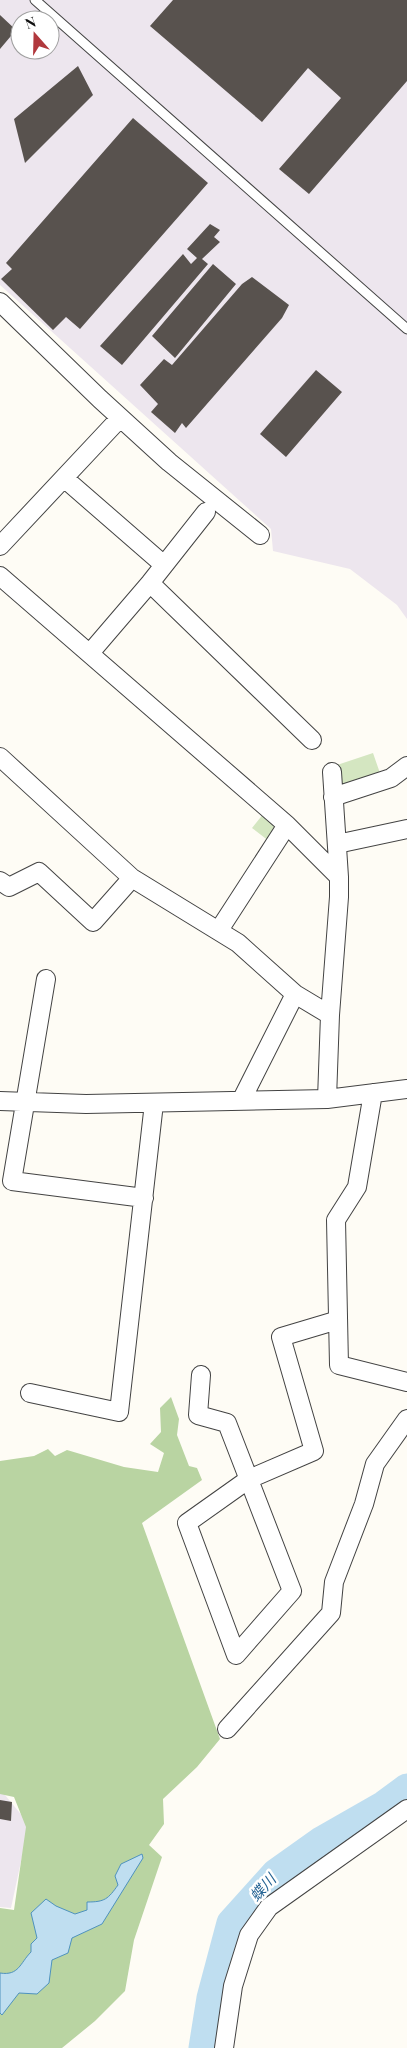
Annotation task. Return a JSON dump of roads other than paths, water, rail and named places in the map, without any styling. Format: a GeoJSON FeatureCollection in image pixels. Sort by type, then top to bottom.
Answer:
{"type":"FeatureCollection","features":[{"type":"Feature","properties":{"kind":"street"},"geometry":{"type":"LineString","coordinates":[[0,302],[120,418],[169,462],[260,535]]}},
{"type":"Feature","properties":{"kind":"street"},"geometry":{"type":"LineString","coordinates":[[0,546],[120,418]]}},
{"type":"Feature","properties":{"kind":"street"},"geometry":{"type":"LineString","coordinates":[[64,478],[164,565]]}},
{"type":"Feature","properties":{"kind":"street"},"geometry":{"type":"LineString","coordinates":[[90,653],[150,583],[206,512]]}},
{"type":"Feature","properties":{"kind":"street"},"geometry":{"type":"LineString","coordinates":[[0,576],[288,825],[339,877]]}},
{"type":"Feature","properties":{"kind":"street"},"geometry":{"type":"LineString","coordinates":[[150,583],[312,740]]}},
{"type":"Feature","properties":{"kind":"street"},"geometry":{"type":"LineString","coordinates":[[0,757],[132,878],[238,943],[295,994],[330,1015]]}},
{"type":"Feature","properties":{"kind":"street"},"geometry":{"type":"LineString","coordinates":[[333,797],[391,778],[407,766]]}},
{"type":"Feature","properties":{"kind":"street"},"geometry":{"type":"LineString","coordinates":[[327,1099],[330,1015],[339,877],[332,772]]}},
{"type":"Feature","properties":{"kind":"street"},"geometry":{"type":"LineString","coordinates":[[219,930],[288,825]]}},
{"type":"Feature","properties":{"kind":"street"},"geometry":{"type":"LineString","coordinates":[[337,844],[407,829]]}},
{"type":"Feature","properties":{"kind":"street"},"geometry":{"type":"LineString","coordinates":[[0,881],[9,887],[40,872],[93,922],[132,878]]}},
{"type":"Feature","properties":{"kind":"street"},"geometry":{"type":"LineString","coordinates":[[46,979],[12,1181],[144,1198]]}},
{"type":"Feature","properties":{"kind":"street"},"geometry":{"type":"LineString","coordinates":[[241,1101],[295,994]]}},
{"type":"Feature","properties":{"kind":"street"},"geometry":{"type":"LineString","coordinates":[[0,1101],[86,1104],[327,1099],[407,1089]]}},
{"type":"Feature","properties":{"kind":"street"},"geometry":{"type":"LineString","coordinates":[[373,1093],[357,1187],[336,1220],[339,1365],[407,1382]]}},
{"type":"Feature","properties":{"kind":"street"},"geometry":{"type":"LineString","coordinates":[[30,1393],[119,1412],[154,1103]]}},
{"type":"Feature","properties":{"kind":"street"},"geometry":{"type":"LineString","coordinates":[[201,1376],[198,1415],[227,1423],[249,1478],[292,1592],[236,1655],[186,1523],[249,1478],[314,1451],[281,1336],[338,1320]]}},
{"type":"Feature","properties":{"kind":"street"},"geometry":{"type":"LineString","coordinates":[[227,1729],[331,1613],[334,1582],[364,1504],[375,1464],[407,1419]]}},
{"type":"Feature","properties":{"kind":"street"},"geometry":{"type":"LineString","coordinates":[[224,2048],[233,1986],[249,1935],[269,1907],[407,1809]]}},
{"type":"Feature","properties":{"kind":"lane"},"geometry":{"type":"LineString","coordinates":[[35,0],[407,329]]}},
{"type":"Feature","properties":{"kind":"water"},"geometry":{"type":"Polygon","coordinates":[[[142,1854],[143,1858],[102,1924],[72,1938],[68,1953],[52,1960],[49,1983],[37,1994],[19,1993],[2,2015],[0,2013],[0,1973],[15,1971],[31,1952],[31,1944],[37,1938],[31,1913],[46,1899],[56,1906],[75,1914],[87,1910],[87,1902],[106,1899],[115,1890],[118,1885],[115,1876],[121,1864],[142,1854]]]}},
{"type":"Feature","properties":{"kind":"waterway","name":"蝶川"},"geometry":{"type":"LineString","coordinates":[[203,2048],[211,1998],[231,1923],[276,1873],[321,1841],[384,1805],[407,1788]]}}]}
